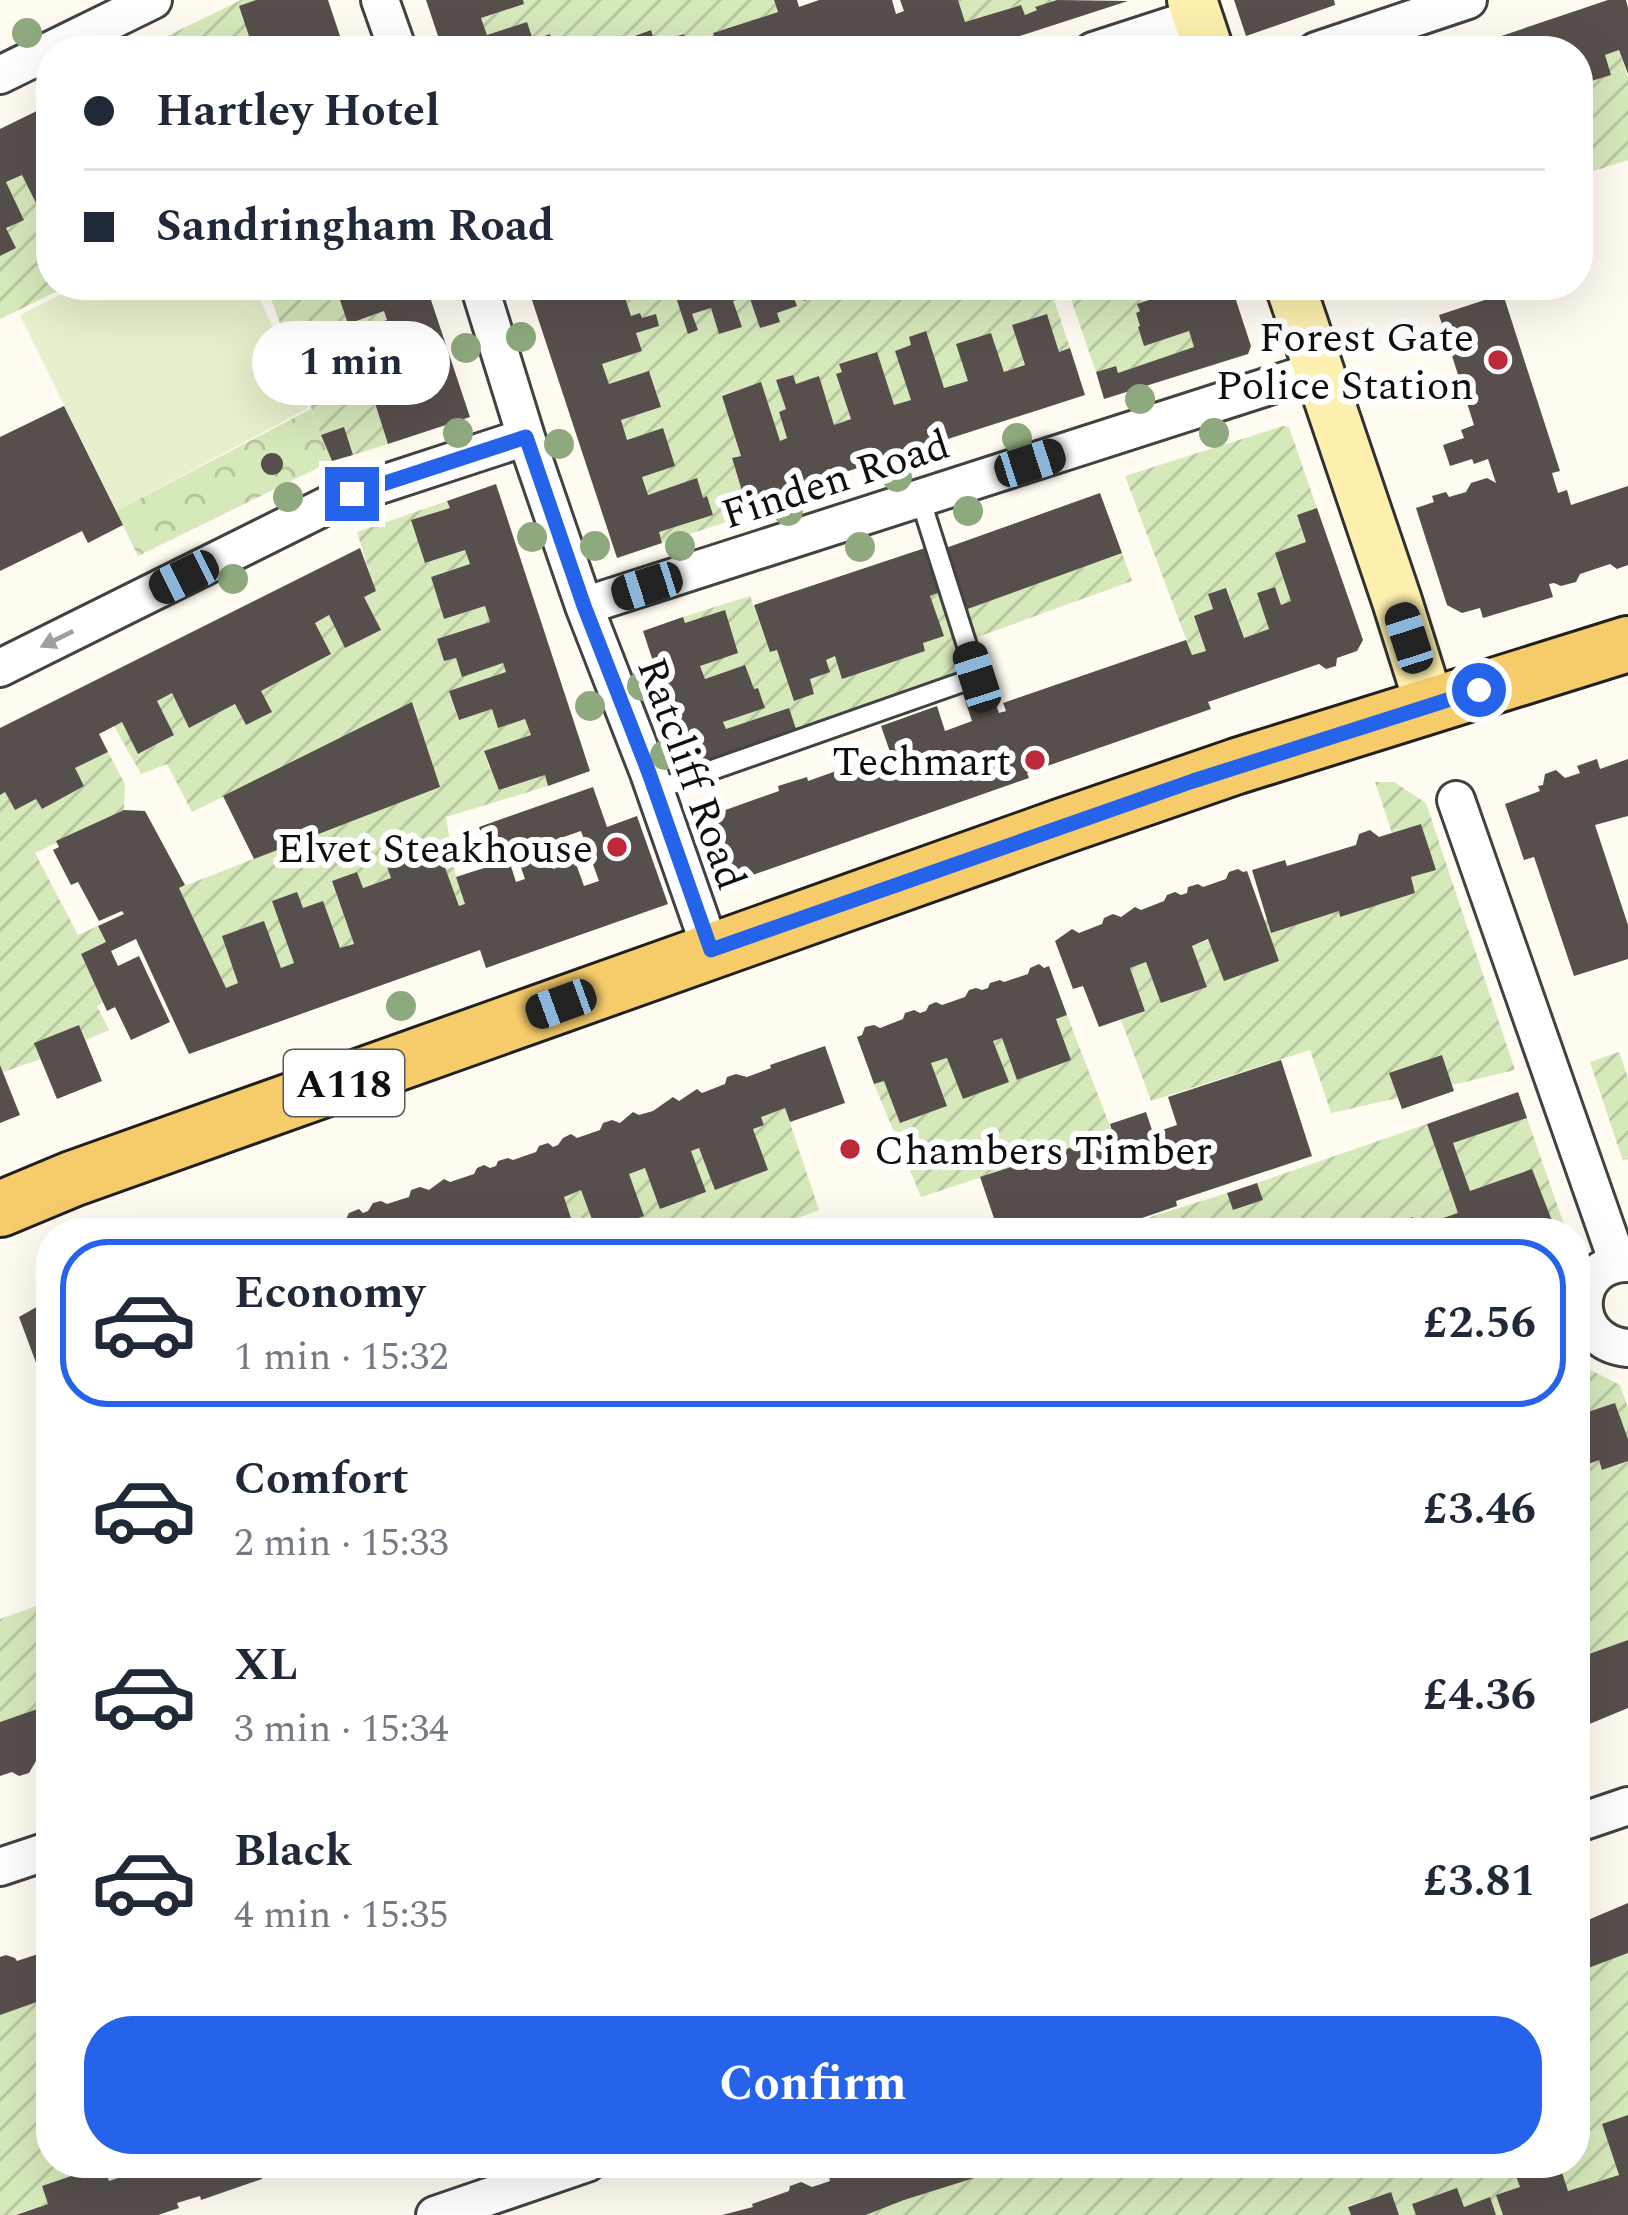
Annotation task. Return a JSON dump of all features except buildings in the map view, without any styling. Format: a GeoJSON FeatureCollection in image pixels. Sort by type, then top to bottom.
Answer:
{"type":"FeatureCollection","features":[{"type":"Feature","properties":{"kind":"main road"},"geometry":{"type":"LineString","coordinates":[[1295,300],[1430,706]]}},
{"type":"Feature","properties":{"kind":"main road","name":"A118"},"geometry":{"type":"LineString","coordinates":[[0,1209],[72,1179],[1193,781],[1628,644]]}},
{"type":"Feature","properties":{"kind":"street"},"geometry":{"type":"LineString","coordinates":[[80,36],[153,0]]}},
{"type":"Feature","properties":{"kind":"street"},"geometry":{"type":"LineString","coordinates":[[380,0],[393,36]]}},
{"type":"Feature","properties":{"kind":"street"},"geometry":{"type":"LineString","coordinates":[[1361,36],[1468,0]]}},
{"type":"Feature","properties":{"kind":"street"},"geometry":{"type":"LineString","coordinates":[[1150,36],[1200,23]]}},
{"type":"Feature","properties":{"kind":"street"},"geometry":{"type":"LineString","coordinates":[[0,75],[36,57]]}},
{"type":"Feature","properties":{"kind":"street","name":"Ratcliff Road"},"geometry":{"type":"LineString","coordinates":[[484,300],[584,606],[711,950]]}},
{"type":"Feature","properties":{"kind":"street","name":"Finden Road"},"geometry":{"type":"LineString","coordinates":[[584,606],[1319,370]]}},
{"type":"Feature","properties":{"kind":"street"},"geometry":{"type":"LineString","coordinates":[[0,668],[346,496],[526,437]]}},
{"type":"Feature","properties":{"kind":"street"},"geometry":{"type":"LineString","coordinates":[[1456,800],[1623,1263],[1604,1269],[1590,1283]]}},
{"type":"Feature","properties":{"kind":"street"},"geometry":{"type":"LineString","coordinates":[[1590,1328],[1603,1341],[1628,1348]]}},
{"type":"Feature","properties":{"kind":"street"},"geometry":{"type":"LineString","coordinates":[[1590,1819],[1628,1806]]}},
{"type":"Feature","properties":{"kind":"street"},"geometry":{"type":"LineString","coordinates":[[0,1867],[36,1855]]}},
{"type":"Feature","properties":{"kind":"street"},"geometry":{"type":"LineString","coordinates":[[435,2215],[543,2178]]}},
{"type":"Feature","properties":{"kind":"lane"},"geometry":{"type":"LineString","coordinates":[[655,790],[977,677],[920,498]]}},
{"type":"Feature","properties":{"kind":"green space"},"geometry":{"type":"Polygon","coordinates":[[[241,0],[256,0],[255,36],[167,36],[241,0]]]}},
{"type":"Feature","properties":{"kind":"green space"},"geometry":{"type":"Polygon","coordinates":[[[523,0],[774,0],[778,12],[714,36],[652,36],[650,30],[632,36],[532,36],[527,23],[487,35],[481,18],[523,4],[523,0]]]}},
{"type":"Feature","properties":{"kind":"green space"},"geometry":{"type":"Polygon","coordinates":[[[958,0],[1057,0],[1025,15],[1020,5],[965,22],[958,0]]]}},
{"type":"Feature","properties":{"kind":"green space"},"geometry":{"type":"Polygon","coordinates":[[[1619,50],[1628,78],[1628,160],[1593,171],[1593,68],[1605,55],[1619,50]]]}},
{"type":"Feature","properties":{"kind":"green space"},"geometry":{"type":"Polygon","coordinates":[[[22,175],[36,202],[39,300],[0,319],[0,256],[16,248],[6,228],[24,219],[6,182],[22,175]]]}},
{"type":"Feature","properties":{"kind":"green space"},"geometry":{"type":"Polygon","coordinates":[[[50,300],[261,300],[308,408],[116,511],[20,315],[50,300]]]}},
{"type":"Feature","properties":{"kind":"green space"},"geometry":{"type":"Polygon","coordinates":[[[272,300],[341,300],[348,324],[384,311],[387,320],[332,340],[339,358],[357,352],[368,381],[403,369],[409,387],[374,400],[388,444],[353,455],[344,428],[321,435],[272,300]]]}},
{"type":"Feature","properties":{"kind":"green space"},"geometry":{"type":"Polygon","coordinates":[[[626,300],[677,300],[688,333],[692,314],[711,308],[720,334],[741,327],[736,300],[750,300],[760,328],[779,322],[777,313],[796,306],[794,300],[1054,300],[1070,348],[1059,352],[1047,314],[1012,325],[1025,365],[1004,372],[990,333],[968,381],[944,388],[925,331],[911,345],[911,400],[894,405],[876,352],[840,364],[842,372],[836,375],[851,419],[834,425],[819,377],[796,384],[792,375],[777,380],[786,409],[779,412],[787,438],[780,441],[761,383],[722,395],[741,456],[732,459],[751,514],[662,543],[659,532],[713,515],[696,479],[648,495],[642,477],[663,429],[627,440],[621,420],[661,407],[650,372],[609,384],[602,364],[642,351],[636,333],[659,325],[655,315],[631,316],[626,300]]]}},
{"type":"Feature","properties":{"kind":"green space"},"geometry":{"type":"Polygon","coordinates":[[[1071,300],[1150,300],[1138,304],[1136,313],[1144,345],[1189,331],[1194,347],[1118,373],[1115,366],[1096,372],[1071,300]]]}},
{"type":"Feature","properties":{"kind":"green space"},"geometry":{"type":"Polygon","coordinates":[[[311,409],[332,461],[138,556],[116,511],[311,409]]]}},
{"type":"Feature","properties":{"kind":"green space"},"geometry":{"type":"Polygon","coordinates":[[[1289,427],[1317,508],[1297,516],[1306,542],[1275,554],[1291,601],[1281,605],[1275,587],[1257,593],[1269,629],[1244,638],[1227,588],[1208,594],[1213,609],[1206,651],[1192,655],[1125,476],[1289,427]]]}},
{"type":"Feature","properties":{"kind":"green space"},"geometry":{"type":"Polygon","coordinates":[[[447,501],[450,508],[411,521],[426,563],[465,550],[470,564],[431,577],[444,619],[485,606],[490,622],[437,639],[444,660],[456,658],[462,676],[503,663],[506,672],[449,691],[458,719],[492,709],[498,727],[525,719],[531,735],[484,751],[490,770],[500,790],[545,775],[548,786],[446,817],[465,904],[459,906],[438,848],[415,856],[408,840],[391,847],[396,862],[391,878],[363,888],[357,872],[332,881],[354,944],[281,968],[223,936],[238,983],[226,988],[179,888],[439,787],[413,703],[192,812],[167,764],[141,774],[114,726],[122,722],[139,754],[173,736],[157,701],[172,693],[189,728],[235,704],[246,725],[271,713],[261,691],[331,654],[315,623],[329,615],[346,647],[381,630],[364,597],[375,591],[357,532],[447,501]]]}},
{"type":"Feature","properties":{"kind":"green space"},"geometry":{"type":"Polygon","coordinates":[[[1122,553],[1132,581],[975,638],[965,610],[1122,553]]]}},
{"type":"Feature","properties":{"kind":"green space"},"geometry":{"type":"Polygon","coordinates":[[[940,592],[965,668],[962,676],[797,732],[788,708],[726,729],[723,722],[764,708],[758,688],[754,689],[745,666],[705,679],[683,617],[750,596],[770,652],[777,650],[795,701],[814,694],[810,679],[835,656],[843,678],[925,651],[923,643],[943,636],[930,596],[940,592]]]}},
{"type":"Feature","properties":{"kind":"green space"},"geometry":{"type":"Polygon","coordinates":[[[108,752],[125,784],[124,810],[35,853],[78,935],[98,926],[106,942],[81,955],[104,1002],[97,1006],[109,1030],[86,1040],[79,1025],[35,1043],[41,1059],[3,1072],[0,795],[5,792],[15,809],[36,799],[41,808],[84,786],[75,768],[108,752]]]}},
{"type":"Feature","properties":{"kind":"green space"},"geometry":{"type":"Polygon","coordinates":[[[1375,782],[1394,782],[1426,803],[1515,1070],[1452,1085],[1442,1055],[1398,1098],[1331,1113],[1310,1050],[1151,1101],[1121,1020],[1145,1010],[1130,968],[1146,962],[1162,1003],[1207,987],[1192,946],[1267,919],[1272,932],[1415,893],[1411,877],[1435,870],[1421,824],[1392,833],[1375,782]]]}},
{"type":"Feature","properties":{"kind":"green space"},"geometry":{"type":"Polygon","coordinates":[[[1067,1015],[1113,1134],[921,1197],[874,1084],[884,1081],[901,1123],[947,1105],[931,1063],[947,1058],[963,1098],[1008,1082],[993,1041],[1002,1038],[1017,1080],[1071,1060],[1056,1019],[1067,1015]]]}},
{"type":"Feature","properties":{"kind":"green space"},"geometry":{"type":"Polygon","coordinates":[[[1619,1052],[1628,1078],[1628,1159],[1623,1161],[1590,1062],[1619,1052]]]}},
{"type":"Feature","properties":{"kind":"green space"},"geometry":{"type":"Polygon","coordinates":[[[785,1108],[819,1210],[798,1218],[605,1218],[629,1174],[645,1168],[661,1209],[691,1151],[699,1148],[715,1189],[767,1170],[753,1129],[764,1125],[761,1117],[785,1108]]]}},
{"type":"Feature","properties":{"kind":"green space"},"geometry":{"type":"Polygon","coordinates":[[[1527,1118],[1562,1218],[1551,1218],[1532,1170],[1470,1191],[1453,1143],[1527,1118]]]}},
{"type":"Feature","properties":{"kind":"green space"},"geometry":{"type":"Polygon","coordinates":[[[1427,1124],[1458,1213],[1443,1218],[1148,1218],[1227,1193],[1234,1210],[1263,1200],[1257,1183],[1427,1124]]]}},
{"type":"Feature","properties":{"kind":"green space"},"geometry":{"type":"Polygon","coordinates":[[[581,1190],[591,1218],[571,1218],[564,1197],[581,1190]]]}},
{"type":"Feature","properties":{"kind":"green space"},"geometry":{"type":"Polygon","coordinates":[[[1590,1370],[1620,1385],[1628,1408],[1628,1439],[1615,1403],[1590,1411],[1590,1370]]]}},
{"type":"Feature","properties":{"kind":"green space"},"geometry":{"type":"Polygon","coordinates":[[[1599,1460],[1603,1470],[1628,1461],[1628,1640],[1590,1654],[1590,1463],[1599,1460]]]}},
{"type":"Feature","properties":{"kind":"green space"},"geometry":{"type":"Polygon","coordinates":[[[36,1606],[36,1709],[0,1722],[0,1619],[36,1606]]]}},
{"type":"Feature","properties":{"kind":"green space"},"geometry":{"type":"Polygon","coordinates":[[[1628,1953],[1628,2115],[1602,2125],[1619,2175],[1568,2191],[1564,2178],[1590,2178],[1590,1967],[1628,1953]]]}},
{"type":"Feature","properties":{"kind":"green space"},"geometry":{"type":"Polygon","coordinates":[[[36,2002],[36,2178],[65,2178],[42,2186],[48,2204],[14,2215],[0,2215],[0,2015],[36,2002]]]}},
{"type":"Feature","properties":{"kind":"green space"},"geometry":{"type":"Polygon","coordinates":[[[973,2178],[1517,2178],[1520,2187],[1497,2195],[1503,2215],[1496,2215],[1490,2198],[1464,2207],[1457,2189],[1412,2204],[1416,2215],[1399,2215],[1391,2192],[1348,2206],[1351,2215],[867,2215],[973,2178]]]}},
{"type":"Feature","properties":{"kind":"place","name":"Forest Gate Police Station"},"geometry":{"type":"Point","coordinates":[1498,360]}},
{"type":"Feature","properties":{"kind":"place","name":"Techmart"},"geometry":{"type":"Point","coordinates":[1035,760]}},
{"type":"Feature","properties":{"kind":"place","name":"Elvet Steakhouse"},"geometry":{"type":"Point","coordinates":[617,847]}},
{"type":"Feature","properties":{"kind":"place","name":"Chambers Timber"},"geometry":{"type":"Point","coordinates":[850,1149]}},
{"type":"Feature","properties":{"kind":"route"},"geometry":{"type":"LineString","coordinates":[[352,494],[526,437],[711,950],[1193,781],[1479,690]]}}]}
